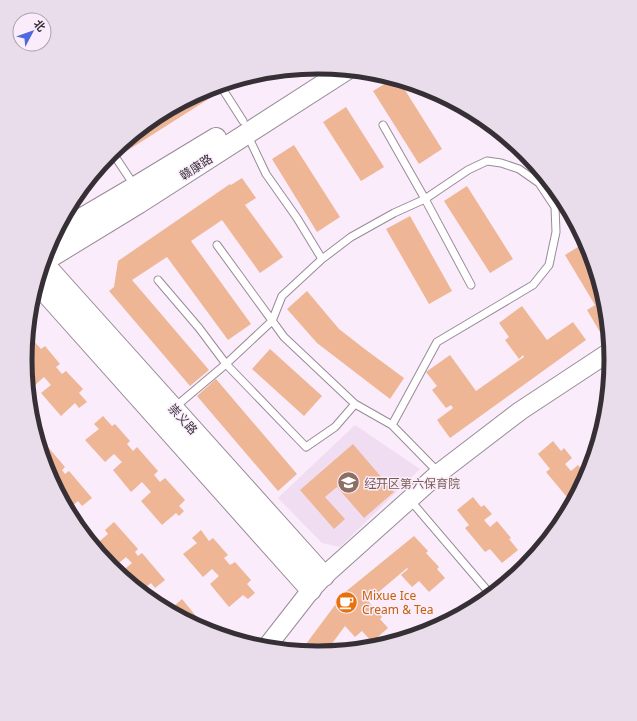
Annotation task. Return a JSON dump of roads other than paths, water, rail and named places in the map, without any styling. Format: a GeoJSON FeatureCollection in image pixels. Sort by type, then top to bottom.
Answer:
{"type":"FeatureCollection","features":[{"type":"Feature","properties":{"kind":"main road","name":"赣康路"},"geometry":{"type":"LineString","coordinates":[[52,257],[139,203],[245,128],[317,74]]}},
{"type":"Feature","properties":{"kind":"main road","name":"赣康路"},"geometry":{"type":"LineString","coordinates":[[65,228],[135,187],[245,128],[337,75]]}},
{"type":"Feature","properties":{"kind":"main road","name":"崇义路"},"geometry":{"type":"LineString","coordinates":[[47,267],[174,409],[317,583]]}},
{"type":"Feature","properties":{"kind":"main road","name":"崇义路"},"geometry":{"type":"LineString","coordinates":[[42,288],[317,583]]}},
{"type":"Feature","properties":{"kind":"street"},"geometry":{"type":"LineString","coordinates":[[270,643],[317,583],[439,473],[520,411],[605,355]]}},
{"type":"Feature","properties":{"kind":"lane"},"geometry":{"type":"LineString","coordinates":[[223,90],[245,128],[266,174],[322,259]]}},
{"type":"Feature","properties":{"kind":"lane"},"geometry":{"type":"LineString","coordinates":[[383,125],[425,199],[471,286]]}},
{"type":"Feature","properties":{"kind":"lane"},"geometry":{"type":"LineString","coordinates":[[116,158],[135,187]]}},
{"type":"Feature","properties":{"kind":"lane"},"geometry":{"type":"LineString","coordinates":[[174,409],[226,364],[272,321],[282,296],[322,259],[351,237],[394,213],[425,199],[468,170],[487,161],[501,163],[519,169],[539,183],[555,207],[556,232],[550,265],[533,285],[437,342],[392,426]]}},
{"type":"Feature","properties":{"kind":"lane"},"geometry":{"type":"LineString","coordinates":[[217,245],[284,337],[355,404],[392,426],[439,473]]}},
{"type":"Feature","properties":{"kind":"lane"},"geometry":{"type":"LineString","coordinates":[[158,280],[199,328],[226,364],[306,447],[335,426],[355,404]]}},
{"type":"Feature","properties":{"kind":"lane"},"geometry":{"type":"LineString","coordinates":[[410,499],[488,592]]}},
{"type":"Feature","properties":{"kind":"place","name":"经开区第六保育院"},"geometry":{"type":"Point","coordinates":[349,483]}},
{"type":"Feature","properties":{"kind":"place","name":"Mixue Ice Cream & Tea"},"geometry":{"type":"Point","coordinates":[347,602]}}]}
